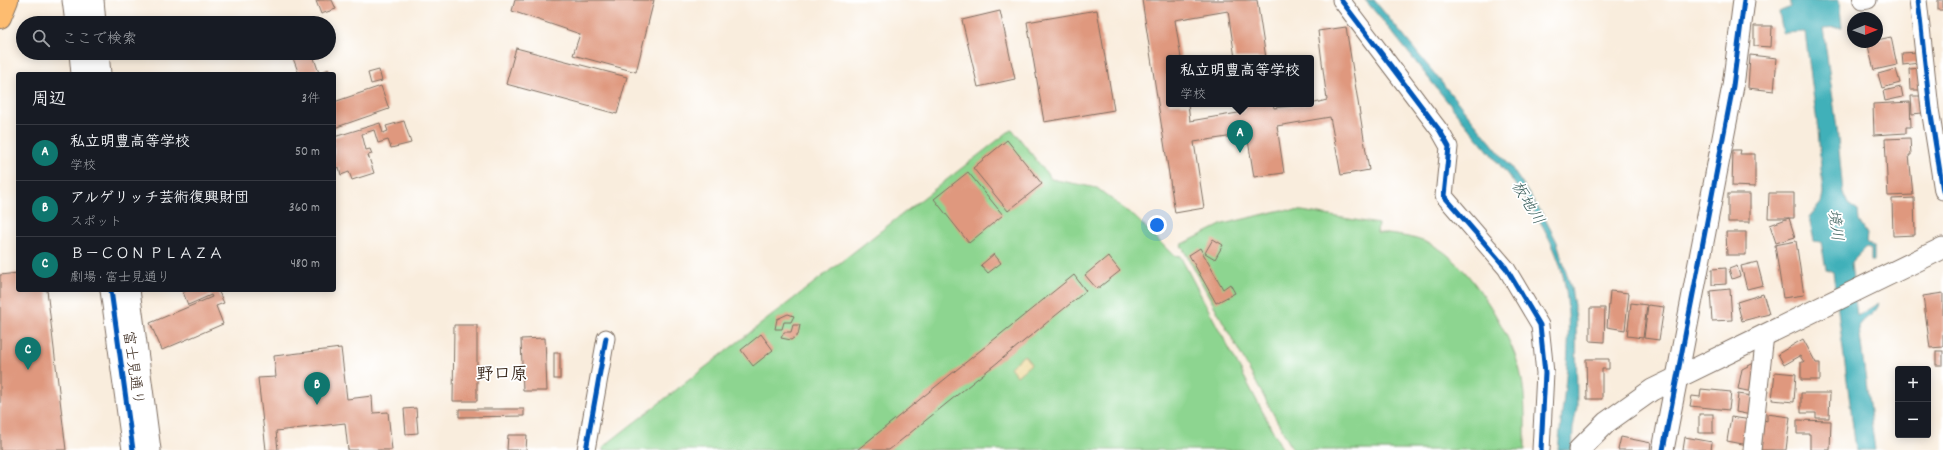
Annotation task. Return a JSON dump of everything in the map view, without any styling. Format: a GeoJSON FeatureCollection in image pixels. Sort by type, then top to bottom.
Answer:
{"type":"FeatureCollection","features":[{"type":"Feature","properties":{"kind":"main road"},"geometry":{"type":"LineString","coordinates":[[0,16],[8,0]]}},
{"type":"Feature","properties":{"kind":"street"},"geometry":{"type":"LineString","coordinates":[[73,0],[75,16]]}},
{"type":"Feature","properties":{"kind":"street"},"geometry":{"type":"LineString","coordinates":[[93,0],[94,16]]}},
{"type":"Feature","properties":{"kind":"street"},"geometry":{"type":"LineString","coordinates":[[1341,0],[1440,131],[1449,147],[1444,196],[1506,268],[1540,325],[1545,373],[1541,450]]}},
{"type":"Feature","properties":{"kind":"street"},"geometry":{"type":"LineString","coordinates":[[1663,450],[1676,377],[1734,86],[1744,0]]}},
{"type":"Feature","properties":{"kind":"street"},"geometry":{"type":"LineString","coordinates":[[1918,0],[1936,108],[1943,191]]}},
{"type":"Feature","properties":{"kind":"street"},"geometry":{"type":"LineString","coordinates":[[81,60],[82,72]]}},
{"type":"Feature","properties":{"kind":"street"},"geometry":{"type":"LineString","coordinates":[[99,60],[100,72]]}},
{"type":"Feature","properties":{"kind":"street"},"geometry":{"type":"LineString","coordinates":[[1579,450],[1599,429],[1629,405],[1676,377],[1943,248]]}},
{"type":"Feature","properties":{"kind":"street","name":"富士見通り"},"geometry":{"type":"LineString","coordinates":[[111,292],[133,450]]}},
{"type":"Feature","properties":{"kind":"street"},"geometry":{"type":"LineString","coordinates":[[129,292],[150,450]]}},
{"type":"Feature","properties":{"kind":"street"},"geometry":{"type":"LineString","coordinates":[[1752,450],[1765,334]]}},
{"type":"Feature","properties":{"kind":"street"},"geometry":{"type":"LineString","coordinates":[[586,450],[606,338]]}},
{"type":"Feature","properties":{"kind":"green space"},"geometry":{"type":"Polygon","coordinates":[[[1012,129],[1051,179],[1097,188],[1136,218],[1173,255],[1180,256],[1283,450],[603,450],[604,446],[1012,129]]]}},
{"type":"Feature","properties":{"kind":"green space"},"geometry":{"type":"Polygon","coordinates":[[[1282,210],[1302,211],[1378,224],[1377,233],[1424,241],[1438,248],[1451,258],[1465,272],[1491,307],[1511,346],[1518,364],[1524,397],[1525,450],[1293,450],[1181,245],[1223,224],[1282,210]]]}},
{"type":"Feature","properties":{"kind":"sand"},"geometry":{"type":"Polygon","coordinates":[[[1024,355],[1031,364],[1017,376],[1010,367],[1024,355]]]}},
{"type":"Feature","properties":{"kind":"water","name":"板地川"},"geometry":{"type":"Polygon","coordinates":[[[1365,0],[1374,0],[1511,167],[1544,217],[1557,242],[1571,288],[1576,318],[1577,407],[1573,428],[1572,450],[1558,450],[1568,351],[1568,311],[1566,291],[1560,265],[1550,240],[1536,215],[1503,169],[1365,0]]]}},
{"type":"Feature","properties":{"kind":"water","name":"境川"},"geometry":{"type":"Polygon","coordinates":[[[1790,0],[1839,0],[1842,27],[1823,28],[1837,128],[1843,193],[1848,204],[1858,211],[1859,221],[1867,234],[1866,242],[1874,248],[1874,261],[1871,261],[1871,249],[1867,247],[1851,263],[1857,316],[1879,303],[1878,307],[1863,321],[1859,328],[1875,450],[1856,450],[1833,272],[1826,269],[1821,242],[1814,241],[1809,217],[1821,203],[1823,193],[1818,130],[1805,32],[1783,33],[1779,12],[1790,7],[1790,0]]]}},
{"type":"Feature","properties":{"kind":"building"},"geometry":{"type":"Polygon","coordinates":[[[332,0],[336,9],[321,14],[316,1],[332,0]]]}},
{"type":"Feature","properties":{"kind":"building"},"geometry":{"type":"Polygon","coordinates":[[[515,0],[654,0],[636,72],[573,55],[580,34],[512,11],[515,0]]]}},
{"type":"Feature","properties":{"kind":"building"},"geometry":{"type":"Polygon","coordinates":[[[1142,0],[1257,0],[1266,55],[1235,55],[1228,11],[1175,20],[1181,55],[1166,55],[1166,107],[1188,107],[1190,121],[1244,112],[1243,107],[1314,107],[1314,103],[1327,100],[1318,31],[1346,27],[1369,170],[1341,175],[1330,117],[1277,126],[1284,173],[1254,177],[1247,134],[1194,142],[1204,208],[1175,213],[1142,0]]]}},
{"type":"Feature","properties":{"kind":"building"},"geometry":{"type":"Polygon","coordinates":[[[1938,0],[1943,0],[1943,10],[1938,10],[1938,0]]]}},
{"type":"Feature","properties":{"kind":"building"},"geometry":{"type":"Polygon","coordinates":[[[1097,10],[1114,110],[1044,122],[1027,22],[1097,10]]]}},
{"type":"Feature","properties":{"kind":"building"},"geometry":{"type":"Polygon","coordinates":[[[1000,11],[1015,79],[978,87],[962,20],[1000,11]]]}},
{"type":"Feature","properties":{"kind":"building"},"geometry":{"type":"Polygon","coordinates":[[[1754,26],[1772,26],[1771,47],[1754,46],[1754,26]]]}},
{"type":"Feature","properties":{"kind":"building"},"geometry":{"type":"Polygon","coordinates":[[[1891,37],[1897,65],[1874,70],[1868,48],[1883,48],[1883,39],[1891,37]]]}},
{"type":"Feature","properties":{"kind":"building"},"geometry":{"type":"Polygon","coordinates":[[[516,48],[627,77],[617,114],[506,84],[516,48]]]}},
{"type":"Feature","properties":{"kind":"building"},"geometry":{"type":"Polygon","coordinates":[[[1918,52],[1919,63],[1903,65],[1902,53],[1918,52]]]}},
{"type":"Feature","properties":{"kind":"building"},"geometry":{"type":"Polygon","coordinates":[[[1750,55],[1777,58],[1774,91],[1748,88],[1750,55]]]}},
{"type":"Feature","properties":{"kind":"building"},"geometry":{"type":"Polygon","coordinates":[[[294,60],[315,60],[319,72],[298,72],[294,60]]]}},
{"type":"Feature","properties":{"kind":"building"},"geometry":{"type":"Polygon","coordinates":[[[1922,68],[1923,90],[1910,90],[1909,69],[1922,68]]]}},
{"type":"Feature","properties":{"kind":"building"},"geometry":{"type":"Polygon","coordinates":[[[329,69],[330,72],[322,72],[329,69]]]}},
{"type":"Feature","properties":{"kind":"building"},"geometry":{"type":"Polygon","coordinates":[[[1896,69],[1900,83],[1882,88],[1878,74],[1896,69]]]}},
{"type":"Feature","properties":{"kind":"building"},"geometry":{"type":"Polygon","coordinates":[[[379,70],[382,81],[371,84],[368,73],[379,70]]]}},
{"type":"Feature","properties":{"kind":"building"},"geometry":{"type":"Polygon","coordinates":[[[381,86],[389,109],[336,127],[336,101],[381,86]]]}},
{"type":"Feature","properties":{"kind":"building"},"geometry":{"type":"Polygon","coordinates":[[[1901,87],[1903,97],[1885,101],[1883,91],[1901,87]]]}},
{"type":"Feature","properties":{"kind":"building"},"geometry":{"type":"Polygon","coordinates":[[[1911,96],[1921,96],[1922,113],[1912,114],[1911,96]]]}},
{"type":"Feature","properties":{"kind":"building"},"geometry":{"type":"Polygon","coordinates":[[[1910,102],[1911,127],[1906,127],[1906,133],[1874,135],[1873,104],[1910,102]]]}},
{"type":"Feature","properties":{"kind":"building"},"geometry":{"type":"Polygon","coordinates":[[[404,121],[411,143],[391,148],[388,140],[378,143],[374,130],[362,134],[366,150],[370,149],[372,154],[368,155],[374,173],[352,180],[349,172],[341,175],[339,167],[336,168],[336,136],[380,123],[383,133],[388,131],[386,126],[404,121]]]}},
{"type":"Feature","properties":{"kind":"building"},"geometry":{"type":"Polygon","coordinates":[[[1910,138],[1911,155],[1909,155],[1913,195],[1888,196],[1885,139],[1910,138]]]}},
{"type":"Feature","properties":{"kind":"building"},"geometry":{"type":"Polygon","coordinates":[[[1007,140],[1042,184],[1008,211],[973,168],[1007,140]]]}},
{"type":"Feature","properties":{"kind":"building"},"geometry":{"type":"Polygon","coordinates":[[[1733,150],[1741,150],[1740,154],[1755,154],[1755,187],[1732,186],[1733,150]]]}},
{"type":"Feature","properties":{"kind":"building"},"geometry":{"type":"Polygon","coordinates":[[[968,172],[1003,215],[969,243],[934,199],[968,172]]]}},
{"type":"Feature","properties":{"kind":"building"},"geometry":{"type":"Polygon","coordinates":[[[1769,193],[1794,193],[1794,218],[1768,218],[1769,193]]]}},
{"type":"Feature","properties":{"kind":"building"},"geometry":{"type":"Polygon","coordinates":[[[1728,194],[1750,194],[1750,222],[1728,222],[1728,194]]]}},
{"type":"Feature","properties":{"kind":"building"},"geometry":{"type":"Polygon","coordinates":[[[1914,198],[1915,235],[1893,236],[1892,199],[1914,198]]]}},
{"type":"Feature","properties":{"kind":"building"},"geometry":{"type":"Polygon","coordinates":[[[1789,218],[1795,237],[1776,243],[1770,225],[1789,218]]]}},
{"type":"Feature","properties":{"kind":"building"},"geometry":{"type":"Polygon","coordinates":[[[1726,232],[1746,232],[1746,255],[1727,255],[1726,232]]]}},
{"type":"Feature","properties":{"kind":"building"},"geometry":{"type":"Polygon","coordinates":[[[1213,239],[1223,245],[1215,259],[1205,253],[1213,239]]]}},
{"type":"Feature","properties":{"kind":"building"},"geometry":{"type":"Polygon","coordinates":[[[1796,241],[1804,295],[1783,298],[1775,245],[1796,241]]]}},
{"type":"Feature","properties":{"kind":"building"},"geometry":{"type":"Polygon","coordinates":[[[1200,248],[1223,289],[1230,284],[1235,293],[1216,303],[1189,255],[1200,248]]]}},
{"type":"Feature","properties":{"kind":"building"},"geometry":{"type":"Polygon","coordinates":[[[994,254],[1001,263],[988,273],[981,265],[994,254]]]}},
{"type":"Feature","properties":{"kind":"building"},"geometry":{"type":"Polygon","coordinates":[[[1108,256],[1120,271],[1097,289],[1085,275],[1108,256]]]}},
{"type":"Feature","properties":{"kind":"building"},"geometry":{"type":"Polygon","coordinates":[[[1757,262],[1763,285],[1747,289],[1741,266],[1757,262]]]}},
{"type":"Feature","properties":{"kind":"building"},"geometry":{"type":"Polygon","coordinates":[[[1737,266],[1740,276],[1732,279],[1729,269],[1737,266]]]}},
{"type":"Feature","properties":{"kind":"building"},"geometry":{"type":"Polygon","coordinates":[[[1726,268],[1726,284],[1712,285],[1712,269],[1726,268]]]}},
{"type":"Feature","properties":{"kind":"building"},"geometry":{"type":"Polygon","coordinates":[[[16,273],[16,292],[47,292],[66,450],[0,450],[0,275],[16,273]]]}},
{"type":"Feature","properties":{"kind":"building"},"geometry":{"type":"Polygon","coordinates":[[[1074,275],[1086,291],[889,450],[857,450],[1074,275]]]}},
{"type":"Feature","properties":{"kind":"building"},"geometry":{"type":"Polygon","coordinates":[[[1730,289],[1732,320],[1712,321],[1710,291],[1730,289]]]}},
{"type":"Feature","properties":{"kind":"building"},"geometry":{"type":"Polygon","coordinates":[[[1610,291],[1629,293],[1625,330],[1607,327],[1610,291]]]}},
{"type":"Feature","properties":{"kind":"building"},"geometry":{"type":"Polygon","coordinates":[[[183,292],[219,292],[224,303],[216,306],[223,324],[162,350],[150,323],[212,297],[211,295],[188,305],[183,292]]]}},
{"type":"Feature","properties":{"kind":"building"},"geometry":{"type":"Polygon","coordinates":[[[1943,293],[1943,347],[1930,348],[1923,296],[1943,293]]]}},
{"type":"Feature","properties":{"kind":"building"},"geometry":{"type":"Polygon","coordinates":[[[1763,294],[1769,314],[1742,321],[1737,302],[1763,294]]]}},
{"type":"Feature","properties":{"kind":"building"},"geometry":{"type":"Polygon","coordinates":[[[1631,303],[1647,305],[1643,338],[1627,336],[1631,303]]]}},
{"type":"Feature","properties":{"kind":"building"},"geometry":{"type":"Polygon","coordinates":[[[1648,305],[1664,307],[1659,340],[1644,338],[1648,305]]]}},
{"type":"Feature","properties":{"kind":"building"},"geometry":{"type":"Polygon","coordinates":[[[1590,308],[1605,308],[1604,342],[1590,341],[1590,308]]]}},
{"type":"Feature","properties":{"kind":"building"},"geometry":{"type":"Polygon","coordinates":[[[788,314],[794,316],[791,322],[784,322],[782,329],[775,329],[777,319],[788,314]]]}},
{"type":"Feature","properties":{"kind":"building"},"geometry":{"type":"Polygon","coordinates":[[[454,325],[477,325],[477,401],[453,401],[454,325]]]}},
{"type":"Feature","properties":{"kind":"building"},"geometry":{"type":"Polygon","coordinates":[[[793,325],[800,325],[798,335],[791,340],[781,338],[784,332],[791,332],[793,325]]]}},
{"type":"Feature","properties":{"kind":"building"},"geometry":{"type":"Polygon","coordinates":[[[761,334],[773,350],[753,366],[741,350],[761,334]]]}},
{"type":"Feature","properties":{"kind":"building"},"geometry":{"type":"Polygon","coordinates":[[[545,338],[547,391],[523,391],[521,339],[545,338]]]}},
{"type":"Feature","properties":{"kind":"building"},"geometry":{"type":"Polygon","coordinates":[[[1803,339],[1816,363],[1820,363],[1820,380],[1801,380],[1801,362],[1804,362],[1800,356],[1784,365],[1778,354],[1803,339]]]}},
{"type":"Feature","properties":{"kind":"building"},"geometry":{"type":"Polygon","coordinates":[[[341,348],[347,399],[372,396],[373,413],[388,412],[392,450],[348,450],[345,423],[276,431],[278,450],[266,450],[258,378],[276,377],[274,356],[341,348]]]}},
{"type":"Feature","properties":{"kind":"building"},"geometry":{"type":"Polygon","coordinates":[[[1936,351],[1943,351],[1943,365],[1936,365],[1936,351]]]}},
{"type":"Feature","properties":{"kind":"building"},"geometry":{"type":"Polygon","coordinates":[[[554,353],[560,353],[560,379],[554,379],[554,353]]]}},
{"type":"Feature","properties":{"kind":"building"},"geometry":{"type":"Polygon","coordinates":[[[1586,359],[1609,359],[1609,369],[1602,369],[1602,399],[1587,399],[1586,359]]]}},
{"type":"Feature","properties":{"kind":"building"},"geometry":{"type":"Polygon","coordinates":[[[1762,359],[1757,393],[1738,389],[1742,369],[1762,359]]]}},
{"type":"Feature","properties":{"kind":"building"},"geometry":{"type":"Polygon","coordinates":[[[1775,372],[1796,374],[1794,402],[1772,400],[1775,372]]]}},
{"type":"Feature","properties":{"kind":"building"},"geometry":{"type":"Polygon","coordinates":[[[1701,389],[1731,392],[1729,410],[1690,406],[1692,396],[1700,397],[1701,389]]]}},
{"type":"Feature","properties":{"kind":"building"},"geometry":{"type":"Polygon","coordinates":[[[1801,393],[1830,393],[1829,418],[1816,418],[1816,413],[1801,413],[1801,393]]]}},
{"type":"Feature","properties":{"kind":"building"},"geometry":{"type":"Polygon","coordinates":[[[1738,394],[1753,396],[1751,415],[1736,412],[1738,394]]]}},
{"type":"Feature","properties":{"kind":"building"},"geometry":{"type":"Polygon","coordinates":[[[416,408],[418,433],[406,434],[404,409],[416,408]]]}},
{"type":"Feature","properties":{"kind":"building"},"geometry":{"type":"Polygon","coordinates":[[[459,409],[524,409],[524,416],[459,417],[459,409]]]}},
{"type":"Feature","properties":{"kind":"building"},"geometry":{"type":"Polygon","coordinates":[[[1699,414],[1713,414],[1713,433],[1699,433],[1699,414]]]}},
{"type":"Feature","properties":{"kind":"building"},"geometry":{"type":"Polygon","coordinates":[[[1767,414],[1790,417],[1786,450],[1761,450],[1764,420],[1767,421],[1767,414]]]}},
{"type":"Feature","properties":{"kind":"building"},"geometry":{"type":"Polygon","coordinates":[[[1731,417],[1752,420],[1748,445],[1727,441],[1731,417]]]}},
{"type":"Feature","properties":{"kind":"building"},"geometry":{"type":"Polygon","coordinates":[[[1797,420],[1831,421],[1830,450],[1810,450],[1810,434],[1797,434],[1797,420]]]}},
{"type":"Feature","properties":{"kind":"building"},"geometry":{"type":"Polygon","coordinates":[[[508,435],[527,435],[526,450],[507,450],[508,435]]]}},
{"type":"Feature","properties":{"kind":"building"},"geometry":{"type":"Polygon","coordinates":[[[1621,437],[1651,443],[1650,450],[1618,450],[1621,437]]]}},
{"type":"Feature","properties":{"kind":"building"},"geometry":{"type":"Polygon","coordinates":[[[1685,437],[1712,442],[1711,450],[1683,450],[1685,437]]]}},
{"type":"Feature","properties":{"kind":"cycle path"},"geometry":{"type":"LineString","coordinates":[[1341,0],[1440,131],[1449,147],[1444,196],[1506,268],[1540,325],[1545,373],[1541,450]]}},
{"type":"Feature","properties":{"kind":"cycle path"},"geometry":{"type":"LineString","coordinates":[[1663,450],[1733,86],[1744,0]]}},
{"type":"Feature","properties":{"kind":"cycle path"},"geometry":{"type":"LineString","coordinates":[[1918,0],[1930,109],[1943,191]]}},
{"type":"Feature","properties":{"kind":"cycle path"},"geometry":{"type":"LineString","coordinates":[[111,292],[133,450]]}},
{"type":"Feature","properties":{"kind":"cycle path"},"geometry":{"type":"LineString","coordinates":[[586,450],[606,338]]}},
{"type":"Feature","properties":{"kind":"place","name":"私立明豊高等学校"},"geometry":{"type":"Point","coordinates":[1240,153]}},
{"type":"Feature","properties":{"kind":"place","name":"Ｂ－ＣＯＮ ＰＬＡＺＡ"},"geometry":{"type":"Point","coordinates":[28,370]}},
{"type":"Feature","properties":{"kind":"place","name":"アルゲリッチ芸術復興財団"},"geometry":{"type":"Point","coordinates":[317,405]}},
{"type":"Feature","properties":{"kind":"district","name":"野口原"},"geometry":{"type":"Point","coordinates":[502,373]}}]}
